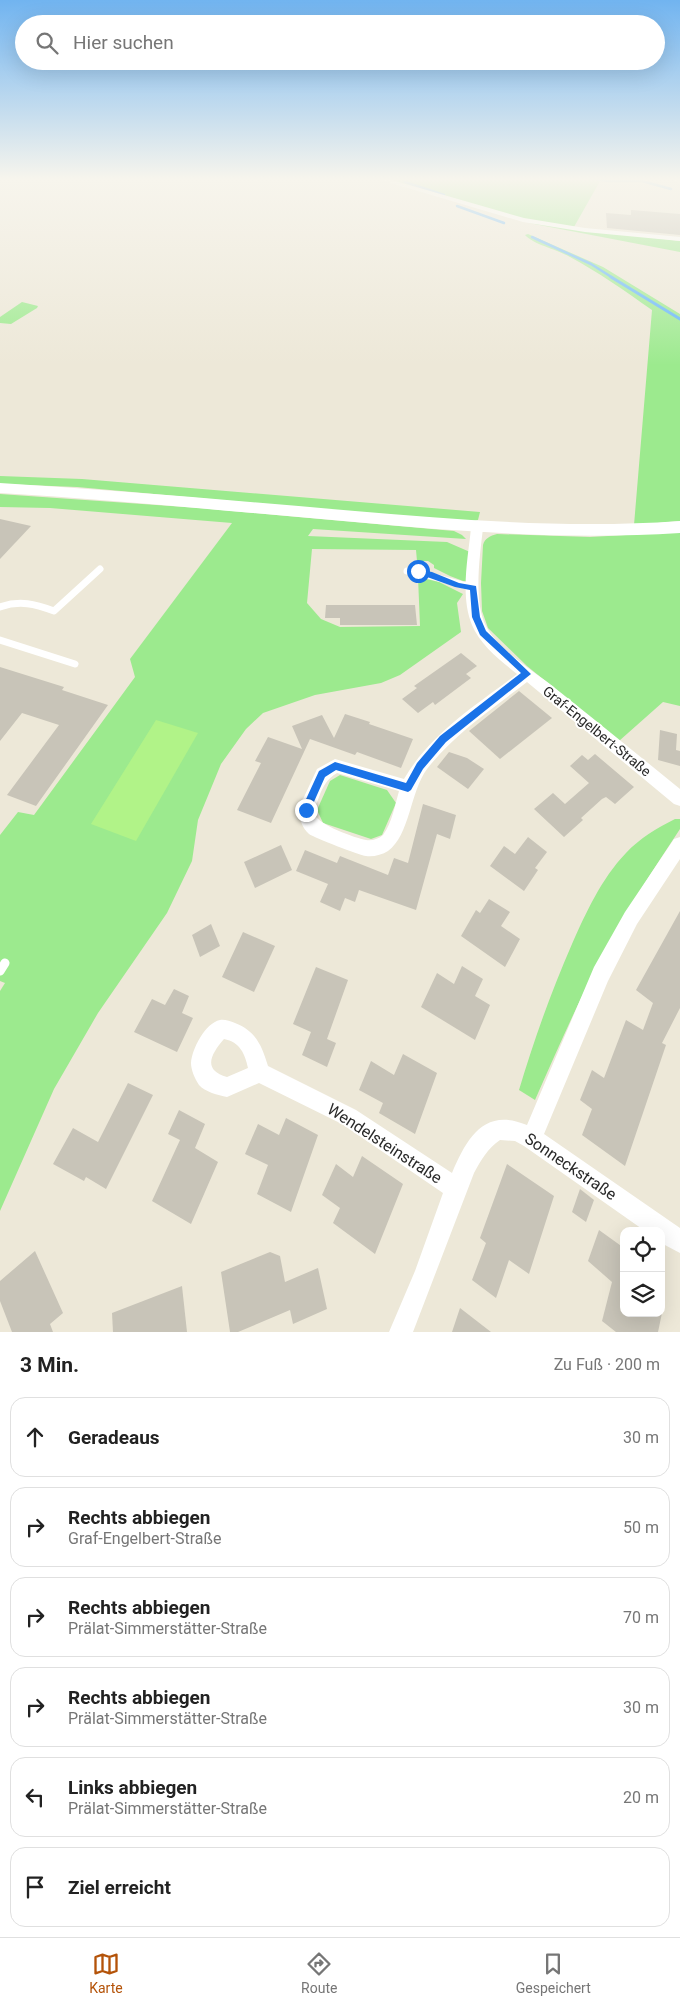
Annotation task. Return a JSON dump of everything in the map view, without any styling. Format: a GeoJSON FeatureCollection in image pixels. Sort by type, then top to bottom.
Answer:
{"type":"FeatureCollection","features":[{"type":"Feature","properties":{"kind":"main road"},"geometry":{"type":"LineString","coordinates":[[0,488],[127,497],[479,528],[607,531],[680,527]]}},
{"type":"Feature","properties":{"kind":"street","name":"Graf-Engelbert-Straße"},"geometry":{"type":"LineString","coordinates":[[479,528],[474,588],[476,617],[483,633],[527,674],[680,798]]}},
{"type":"Feature","properties":{"kind":"street"},"geometry":{"type":"LineString","coordinates":[[408,788],[335,766],[322,774],[313,791],[306,810],[308,821],[316,830],[366,848],[380,847],[389,840],[399,818],[408,788],[420,766],[443,739],[527,674]]}},
{"type":"Feature","properties":{"kind":"street"},"geometry":{"type":"LineString","coordinates":[[532,1138],[601,974],[631,918],[680,844]]}},
{"type":"Feature","properties":{"kind":"street","name":"Wendelsteinstraße"},"geometry":{"type":"LineString","coordinates":[[260,1072],[349,1117],[455,1188]]}},
{"type":"Feature","properties":{"kind":"street","name":"Sonneckstraße"},"geometry":{"type":"LineString","coordinates":[[401,1332],[431,1258],[455,1188],[474,1152],[486,1137],[497,1129],[520,1132],[532,1138],[680,1242]]}},
{"type":"Feature","properties":{"kind":"lane"},"geometry":{"type":"LineString","coordinates":[[0,607],[12,602],[24,601],[54,611],[100,569]]}},
{"type":"Feature","properties":{"kind":"lane"},"geometry":{"type":"LineString","coordinates":[[407,571],[432,575],[458,585],[474,588]]}},
{"type":"Feature","properties":{"kind":"lane"},"geometry":{"type":"LineString","coordinates":[[0,640],[75,664]]}},
{"type":"Feature","properties":{"kind":"green space"},"geometry":{"type":"Polygon","coordinates":[[[533,240],[542,240],[603,267],[680,314],[680,521],[634,525],[652,310],[565,254],[533,240]]]}},
{"type":"Feature","properties":{"kind":"green space"},"geometry":{"type":"Polygon","coordinates":[[[618,240],[680,241],[680,252],[618,240]]]}},
{"type":"Feature","properties":{"kind":"green space"},"geometry":{"type":"Polygon","coordinates":[[[22,302],[38,306],[11,324],[0,323],[0,317],[22,302]]]}},
{"type":"Feature","properties":{"kind":"green space"},"geometry":{"type":"Polygon","coordinates":[[[0,476],[82,479],[480,512],[478,520],[474,521],[364,513],[77,487],[0,484],[0,476]]]}},
{"type":"Feature","properties":{"kind":"green space"},"geometry":{"type":"Polygon","coordinates":[[[0,494],[199,508],[454,531],[466,539],[313,529],[308,536],[447,542],[470,552],[469,581],[463,581],[434,568],[434,565],[428,561],[417,561],[416,550],[312,549],[307,603],[321,619],[340,627],[420,626],[418,577],[439,582],[463,594],[457,603],[461,632],[400,675],[381,683],[315,695],[263,713],[246,729],[221,764],[198,820],[192,861],[167,913],[98,1013],[54,1089],[0,1211],[0,991],[5,983],[0,981],[0,835],[18,812],[34,815],[135,677],[130,659],[232,523],[50,508],[0,507],[0,494]]]}},
{"type":"Feature","properties":{"kind":"green space"},"geometry":{"type":"Polygon","coordinates":[[[680,532],[680,706],[663,702],[619,741],[527,666],[488,628],[482,611],[483,545],[488,538],[497,534],[590,537],[680,532]]]}},
{"type":"Feature","properties":{"kind":"green space"},"geometry":{"type":"Polygon","coordinates":[[[156,720],[198,733],[136,841],[91,824],[156,720]]]}},
{"type":"Feature","properties":{"kind":"green space"},"geometry":{"type":"Polygon","coordinates":[[[340,775],[387,790],[396,803],[382,835],[371,839],[323,823],[317,810],[330,781],[340,775]]]}},
{"type":"Feature","properties":{"kind":"green space"},"geometry":{"type":"Polygon","coordinates":[[[675,819],[680,819],[680,829],[608,945],[579,1002],[535,1100],[519,1090],[550,998],[589,908],[609,874],[626,853],[649,834],[675,819]]]}},
{"type":"Feature","properties":{"kind":"building"},"geometry":{"type":"Polygon","coordinates":[[[0,519],[31,526],[0,559],[0,519]]]}},
{"type":"Feature","properties":{"kind":"building"},"geometry":{"type":"Polygon","coordinates":[[[326,605],[415,605],[417,625],[340,625],[340,618],[325,618],[326,605]]]}},
{"type":"Feature","properties":{"kind":"building"},"geometry":{"type":"Polygon","coordinates":[[[461,653],[477,666],[466,674],[471,678],[435,705],[433,702],[418,713],[402,699],[417,688],[414,686],[461,653]]]}},
{"type":"Feature","properties":{"kind":"building"},"geometry":{"type":"Polygon","coordinates":[[[0,667],[64,687],[62,690],[108,705],[36,806],[7,795],[59,725],[22,713],[0,741],[0,667]]]}},
{"type":"Feature","properties":{"kind":"building"},"geometry":{"type":"Polygon","coordinates":[[[519,691],[552,718],[500,759],[469,731],[519,691]]]}},
{"type":"Feature","properties":{"kind":"building"},"geometry":{"type":"Polygon","coordinates":[[[345,714],[413,739],[401,768],[357,752],[355,755],[310,739],[271,823],[237,810],[261,763],[255,761],[268,737],[302,749],[292,726],[322,715],[334,738],[345,714]]]}},
{"type":"Feature","properties":{"kind":"building"},"geometry":{"type":"Polygon","coordinates":[[[660,730],[677,734],[676,750],[680,751],[680,766],[658,760],[660,730]]]}},
{"type":"Feature","properties":{"kind":"building"},"geometry":{"type":"Polygon","coordinates":[[[449,752],[467,758],[484,769],[468,789],[437,767],[449,752]]]}},
{"type":"Feature","properties":{"kind":"building"},"geometry":{"type":"Polygon","coordinates":[[[595,754],[634,787],[615,804],[606,797],[602,799],[564,837],[534,809],[553,793],[565,804],[589,783],[570,766],[582,755],[588,760],[595,754]]]}},
{"type":"Feature","properties":{"kind":"building"},"geometry":{"type":"Polygon","coordinates":[[[423,804],[456,815],[450,839],[437,834],[416,910],[359,890],[355,902],[345,898],[340,911],[320,902],[328,884],[296,871],[305,850],[337,863],[340,856],[388,875],[394,858],[408,863],[423,804]]]}},
{"type":"Feature","properties":{"kind":"building"},"geometry":{"type":"Polygon","coordinates":[[[528,837],[547,852],[535,868],[538,870],[524,891],[490,866],[504,846],[515,854],[528,837]]]}},
{"type":"Feature","properties":{"kind":"building"},"geometry":{"type":"Polygon","coordinates":[[[281,845],[292,870],[255,888],[244,862],[281,845]]]}},
{"type":"Feature","properties":{"kind":"building"},"geometry":{"type":"Polygon","coordinates":[[[489,899],[510,912],[501,926],[520,939],[505,967],[461,936],[476,910],[480,913],[489,899]]]}},
{"type":"Feature","properties":{"kind":"building"},"geometry":{"type":"Polygon","coordinates":[[[680,911],[680,1008],[662,1043],[666,1045],[625,1166],[582,1135],[592,1109],[580,1100],[592,1070],[604,1078],[626,1020],[643,1030],[653,1003],[636,990],[680,911]]]}},
{"type":"Feature","properties":{"kind":"building"},"geometry":{"type":"Polygon","coordinates":[[[211,924],[220,946],[200,957],[192,935],[211,924]]]}},
{"type":"Feature","properties":{"kind":"building"},"geometry":{"type":"Polygon","coordinates":[[[243,932],[275,946],[254,992],[222,977],[243,932]]]}},
{"type":"Feature","properties":{"kind":"building"},"geometry":{"type":"Polygon","coordinates":[[[462,966],[483,979],[475,996],[490,1005],[475,1040],[421,1007],[437,973],[454,984],[462,966]]]}},
{"type":"Feature","properties":{"kind":"building"},"geometry":{"type":"Polygon","coordinates":[[[316,967],[348,980],[327,1039],[336,1043],[327,1067],[302,1055],[311,1032],[293,1024],[316,967]]]}},
{"type":"Feature","properties":{"kind":"building"},"geometry":{"type":"Polygon","coordinates":[[[174,989],[189,996],[182,1013],[193,1018],[177,1052],[134,1032],[152,999],[165,1005],[174,989]]]}},
{"type":"Feature","properties":{"kind":"building"},"geometry":{"type":"Polygon","coordinates":[[[403,1054],[437,1073],[415,1134],[379,1113],[383,1103],[359,1090],[371,1061],[394,1075],[403,1054]]]}},
{"type":"Feature","properties":{"kind":"building"},"geometry":{"type":"Polygon","coordinates":[[[128,1083],[153,1095],[106,1189],[86,1177],[84,1181],[53,1164],[73,1128],[98,1142],[128,1083]]]}},
{"type":"Feature","properties":{"kind":"building"},"geometry":{"type":"Polygon","coordinates":[[[179,1110],[205,1124],[195,1148],[218,1162],[191,1224],[152,1201],[180,1140],[168,1134],[179,1110]]]}},
{"type":"Feature","properties":{"kind":"building"},"geometry":{"type":"Polygon","coordinates":[[[286,1118],[318,1135],[291,1212],[257,1194],[268,1165],[245,1154],[258,1124],[279,1135],[286,1118]]]}},
{"type":"Feature","properties":{"kind":"building"},"geometry":{"type":"Polygon","coordinates":[[[362,1156],[403,1184],[375,1254],[333,1223],[340,1208],[322,1195],[336,1164],[353,1177],[362,1156]]]}},
{"type":"Feature","properties":{"kind":"building"},"geometry":{"type":"Polygon","coordinates":[[[507,1164],[554,1196],[529,1274],[509,1260],[496,1298],[472,1280],[486,1243],[480,1238],[507,1164]]]}},
{"type":"Feature","properties":{"kind":"building"},"geometry":{"type":"Polygon","coordinates":[[[580,1189],[594,1200],[586,1222],[572,1212],[580,1189]]]}},
{"type":"Feature","properties":{"kind":"building"},"geometry":{"type":"Polygon","coordinates":[[[599,1230],[620,1245],[620,1317],[661,1317],[658,1332],[616,1332],[602,1321],[612,1282],[588,1261],[599,1230]]]}},
{"type":"Feature","properties":{"kind":"building"},"geometry":{"type":"Polygon","coordinates":[[[35,1251],[63,1313],[50,1324],[53,1332],[12,1332],[0,1301],[0,1281],[35,1251]]]}},
{"type":"Feature","properties":{"kind":"building"},"geometry":{"type":"Polygon","coordinates":[[[270,1252],[280,1256],[285,1282],[318,1268],[327,1309],[293,1324],[290,1310],[238,1332],[230,1332],[221,1272],[270,1252]]]}},
{"type":"Feature","properties":{"kind":"building"},"geometry":{"type":"Polygon","coordinates":[[[182,1286],[187,1332],[113,1332],[112,1313],[182,1286]]]}},
{"type":"Feature","properties":{"kind":"building"},"geometry":{"type":"Polygon","coordinates":[[[460,1308],[491,1332],[452,1332],[460,1308]]]}},
{"type":"Feature","properties":{"kind":"waterway"},"geometry":{"type":"LineString","coordinates":[[539,240],[591,264],[613,278]]}},
{"type":"Feature","properties":{"kind":"waterway"},"geometry":{"type":"LineString","coordinates":[[611,277],[680,319]]}},
{"type":"Feature","properties":{"kind":"route"},"geometry":{"type":"LineString","coordinates":[[306,810],[322,774],[335,766],[408,788],[420,766],[443,739],[527,674],[483,633],[476,617],[474,588],[458,585],[418,571]]}}]}
